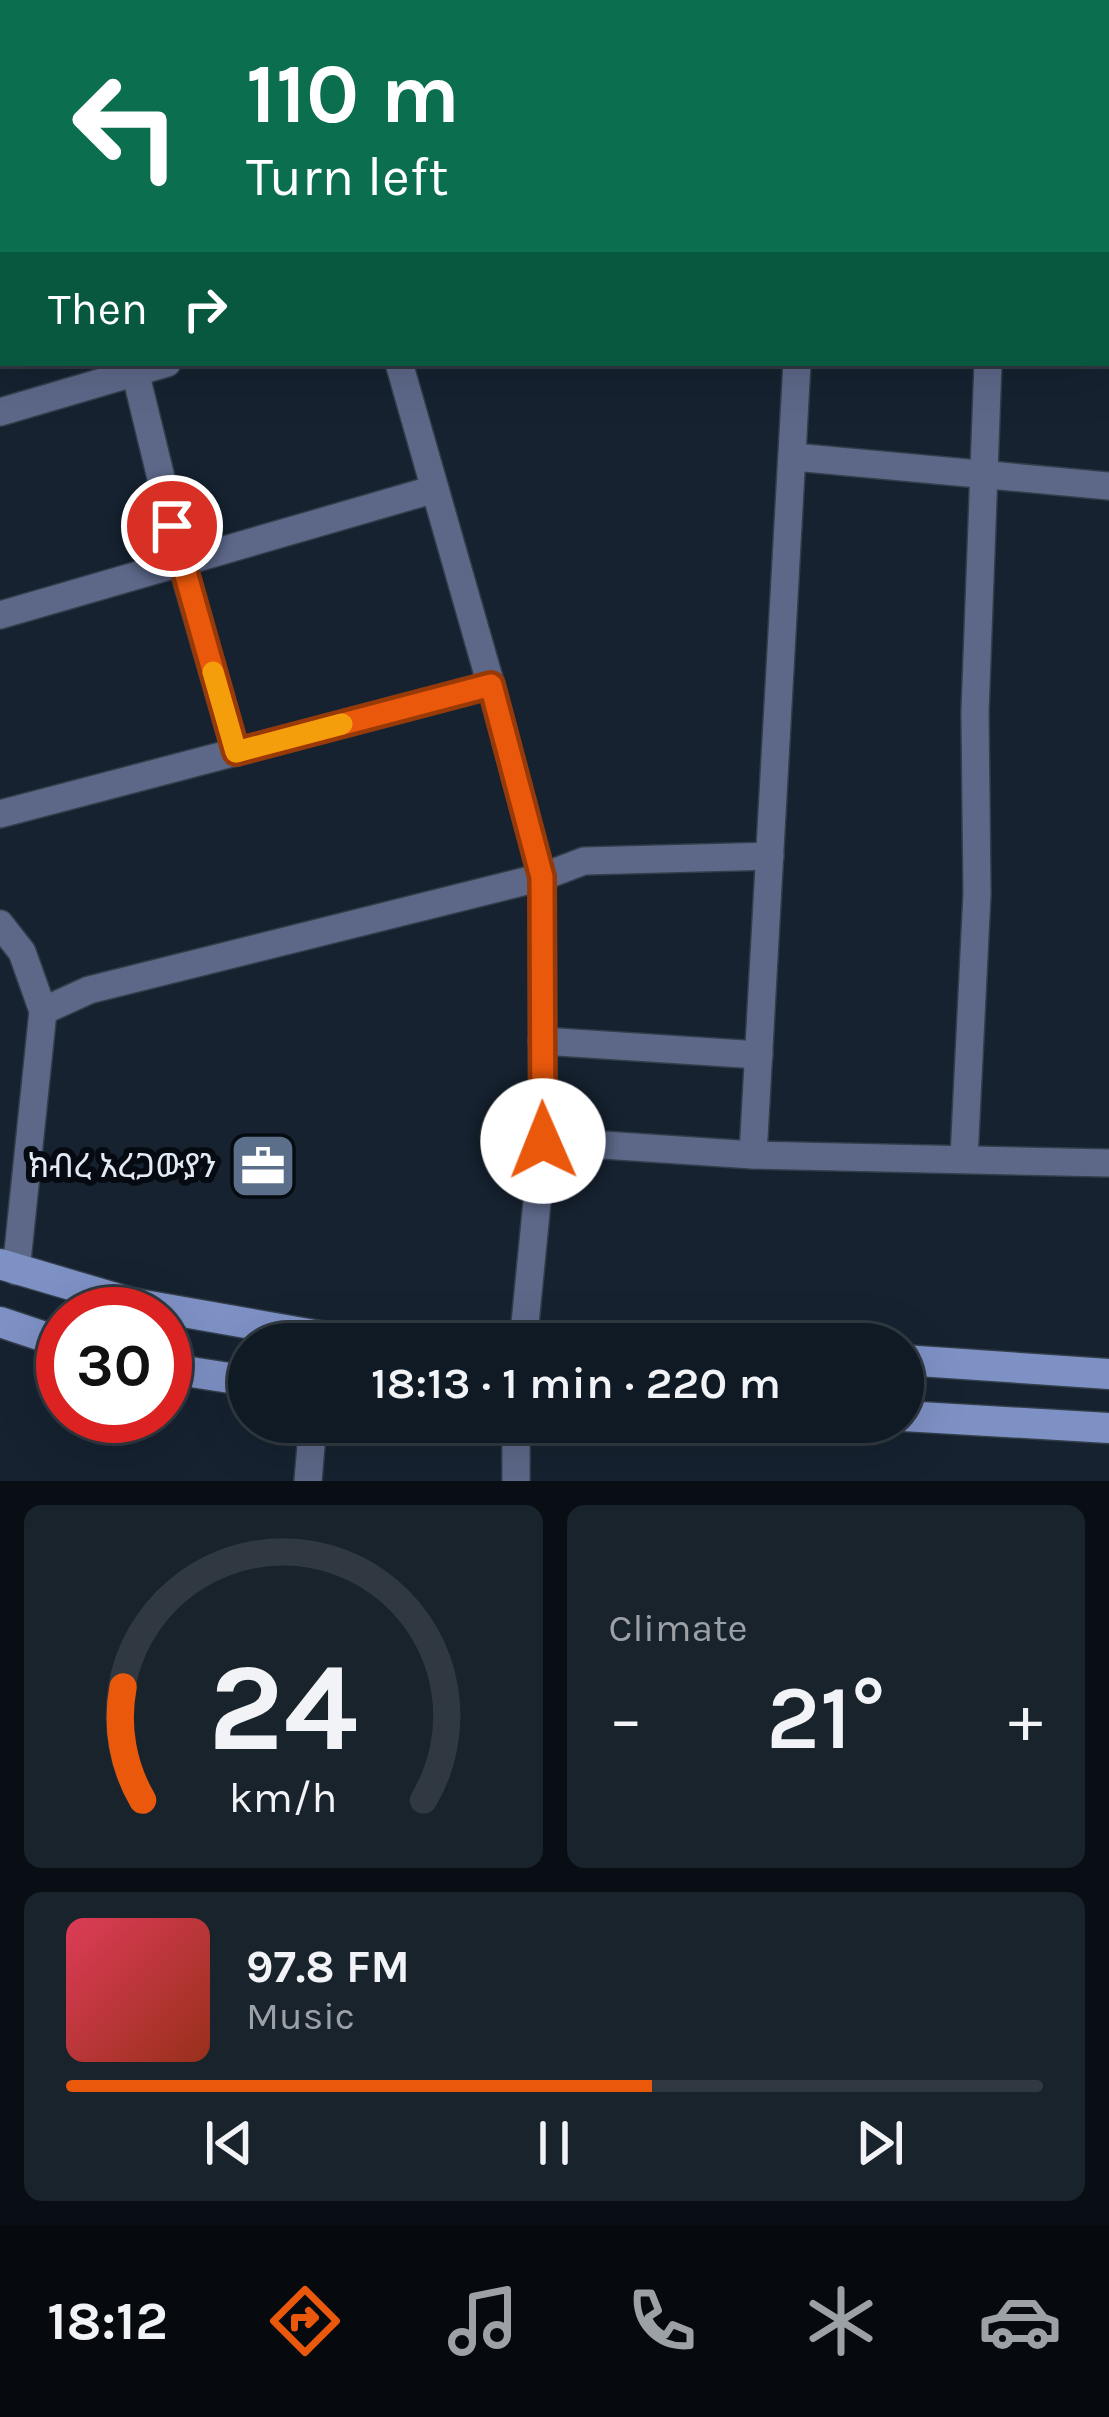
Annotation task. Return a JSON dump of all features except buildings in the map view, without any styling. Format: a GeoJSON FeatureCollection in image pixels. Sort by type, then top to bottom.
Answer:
{"type":"FeatureCollection","features":[{"type":"Feature","properties":{"kind":"main road"},"geometry":{"type":"LineString","coordinates":[[8,1267],[132,1304],[244,1323]]}},
{"type":"Feature","properties":{"kind":"main road"},"geometry":{"type":"LineString","coordinates":[[0,1322],[36,1334]]}},
{"type":"Feature","properties":{"kind":"main road"},"geometry":{"type":"LineString","coordinates":[[924,1361],[1109,1374]]}},
{"type":"Feature","properties":{"kind":"main road"},"geometry":{"type":"LineString","coordinates":[[192,1372],[228,1378]]}},
{"type":"Feature","properties":{"kind":"main road"},"geometry":{"type":"LineString","coordinates":[[924,1417],[1109,1428]]}},
{"type":"Feature","properties":{"kind":"street"},"geometry":{"type":"LineString","coordinates":[[400,366],[542,877],[543,1141],[526,1323]]}},
{"type":"Feature","properties":{"kind":"street"},"geometry":{"type":"LineString","coordinates":[[753,1155],[797,366]]}},
{"type":"Feature","properties":{"kind":"street"},"geometry":{"type":"LineString","coordinates":[[964,1158],[977,894],[975,712],[988,366]]}},
{"type":"Feature","properties":{"kind":"street"},"geometry":{"type":"LineString","coordinates":[[0,412],[134,367],[182,564],[236,752]]}},
{"type":"Feature","properties":{"kind":"street"},"geometry":{"type":"LineString","coordinates":[[794,458],[1109,486]]}},
{"type":"Feature","properties":{"kind":"street"},"geometry":{"type":"LineString","coordinates":[[0,615],[435,489]]}},
{"type":"Feature","properties":{"kind":"street"},"geometry":{"type":"LineString","coordinates":[[0,814],[491,685]]}},
{"type":"Feature","properties":{"kind":"street"},"geometry":{"type":"LineString","coordinates":[[43,1011],[88,990],[542,877],[584,861],[770,856]]}},
{"type":"Feature","properties":{"kind":"street"},"geometry":{"type":"LineString","coordinates":[[0,924],[22,952],[43,1011],[8,1267]]}},
{"type":"Feature","properties":{"kind":"street"},"geometry":{"type":"LineString","coordinates":[[542,1041],[759,1055]]}},
{"type":"Feature","properties":{"kind":"street"},"geometry":{"type":"LineString","coordinates":[[543,1141],[753,1155],[1109,1162]]}},
{"type":"Feature","properties":{"kind":"street"},"geometry":{"type":"LineString","coordinates":[[308,1481],[311,1443]]}},
{"type":"Feature","properties":{"kind":"street"},"geometry":{"type":"LineString","coordinates":[[516,1443],[516,1481]]}},
{"type":"Feature","properties":{"kind":"slow traffic"},"geometry":{"type":"LineString","coordinates":[[213,672],[236,752],[342,724]]}},
{"type":"Feature","properties":{"kind":"place","name":"ክብረ አረጋውያን"},"geometry":{"type":"Point","coordinates":[263,1166]}},
{"type":"Feature","properties":{"kind":"route"},"geometry":{"type":"LineString","coordinates":[[172,526],[236,752],[491,685],[542,877],[543,1141]]}}]}
